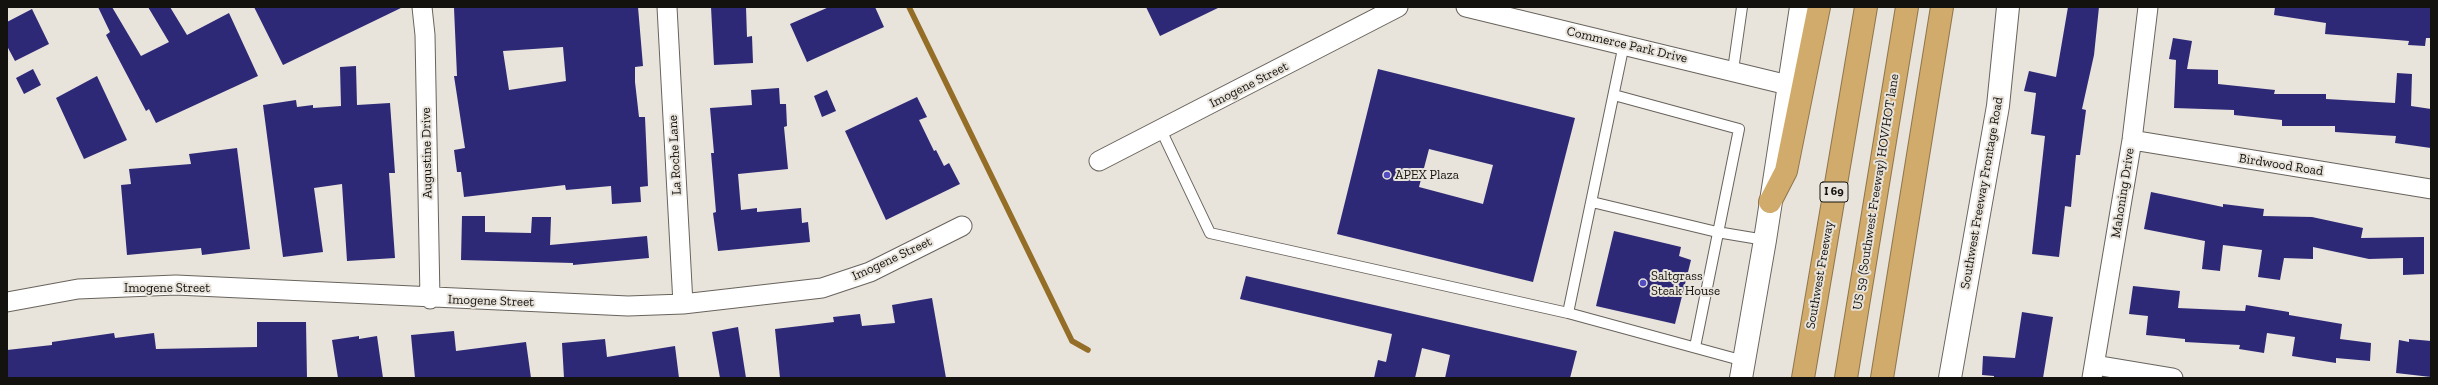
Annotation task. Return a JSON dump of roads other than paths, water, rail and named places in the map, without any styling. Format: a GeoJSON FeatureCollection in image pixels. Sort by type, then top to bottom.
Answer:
{"type":"FeatureCollection","features":[{"type":"Feature","properties":{"kind":"highway"},"geometry":{"type":"LineString","coordinates":[[1770,202],[1786,171],[1819,7]]}},
{"type":"Feature","properties":{"kind":"highway","name":"Southwest Freeway"},"geometry":{"type":"LineString","coordinates":[[1803,378],[1866,7]]}},
{"type":"Feature","properties":{"kind":"highway","name":"US 59 (Southwest Freeway) HOV/HOT lane"},"geometry":{"type":"LineString","coordinates":[[1846,378],[1907,7]]}},
{"type":"Feature","properties":{"kind":"highway"},"geometry":{"type":"LineString","coordinates":[[1882,378],[1942,7]]}},
{"type":"Feature","properties":{"kind":"main road"},"geometry":{"type":"LineString","coordinates":[[1743,369],[1766,240],[1770,202],[1801,7]]}},
{"type":"Feature","properties":{"kind":"main road","name":"Southwest Freeway Frontage Road"},"geometry":{"type":"LineString","coordinates":[[1950,378],[1998,106],[2008,7]]}},
{"type":"Feature","properties":{"kind":"street","name":"Augustine Drive"},"geometry":{"type":"LineString","coordinates":[[422,7],[425,35],[430,299]]}},
{"type":"Feature","properties":{"kind":"street","name":"La Roche Lane"},"geometry":{"type":"LineString","coordinates":[[668,7],[683,304]]}},
{"type":"Feature","properties":{"kind":"street","name":"Imogene Street"},"geometry":{"type":"LineString","coordinates":[[1099,161],[1398,7]]}},
{"type":"Feature","properties":{"kind":"street","name":"Commerce Park Drive"},"geometry":{"type":"LineString","coordinates":[[1466,7],[1733,70],[1788,85]]}},
{"type":"Feature","properties":{"kind":"street","name":"Mahoning Drive"},"geometry":{"type":"LineString","coordinates":[[2094,372],[2132,140],[2148,7]]}},
{"type":"Feature","properties":{"kind":"street","name":"Birdwood Road"},"geometry":{"type":"LineString","coordinates":[[2132,140],[2431,189]]}},
{"type":"Feature","properties":{"kind":"street","name":"Imogene Street"},"geometry":{"type":"LineString","coordinates":[[7,302],[78,289],[176,285],[430,299],[628,306],[683,304],[822,288],[870,272],[962,226]]}},
{"type":"Feature","properties":{"kind":"street"},"geometry":{"type":"LineString","coordinates":[[2094,372],[2173,378]]}},
{"type":"Feature","properties":{"kind":"lane"},"geometry":{"type":"LineString","coordinates":[[1733,70],[1742,7]]}},
{"type":"Feature","properties":{"kind":"lane"},"geometry":{"type":"LineString","coordinates":[[1568,313],[1624,44]]}},
{"type":"Feature","properties":{"kind":"lane"},"geometry":{"type":"LineString","coordinates":[[1614,94],[1739,129],[1695,347]]}},
{"type":"Feature","properties":{"kind":"lane"},"geometry":{"type":"LineString","coordinates":[[1161,130],[1210,233],[1568,313],[1695,347],[1743,369]]}},
{"type":"Feature","properties":{"kind":"lane"},"geometry":{"type":"LineString","coordinates":[[1592,202],[1717,232],[1766,240]]}},
{"type":"Feature","properties":{"kind":"waterway"},"geometry":{"type":"LineString","coordinates":[[909,7],[1072,341],[1088,350]]}},
{"type":"Feature","properties":{"kind":"place","name":"APEX Plaza"},"geometry":{"type":"Point","coordinates":[1387,175]}},
{"type":"Feature","properties":{"kind":"place","name":"Saltgrass Steak House"},"geometry":{"type":"Point","coordinates":[1643,283]}}]}
